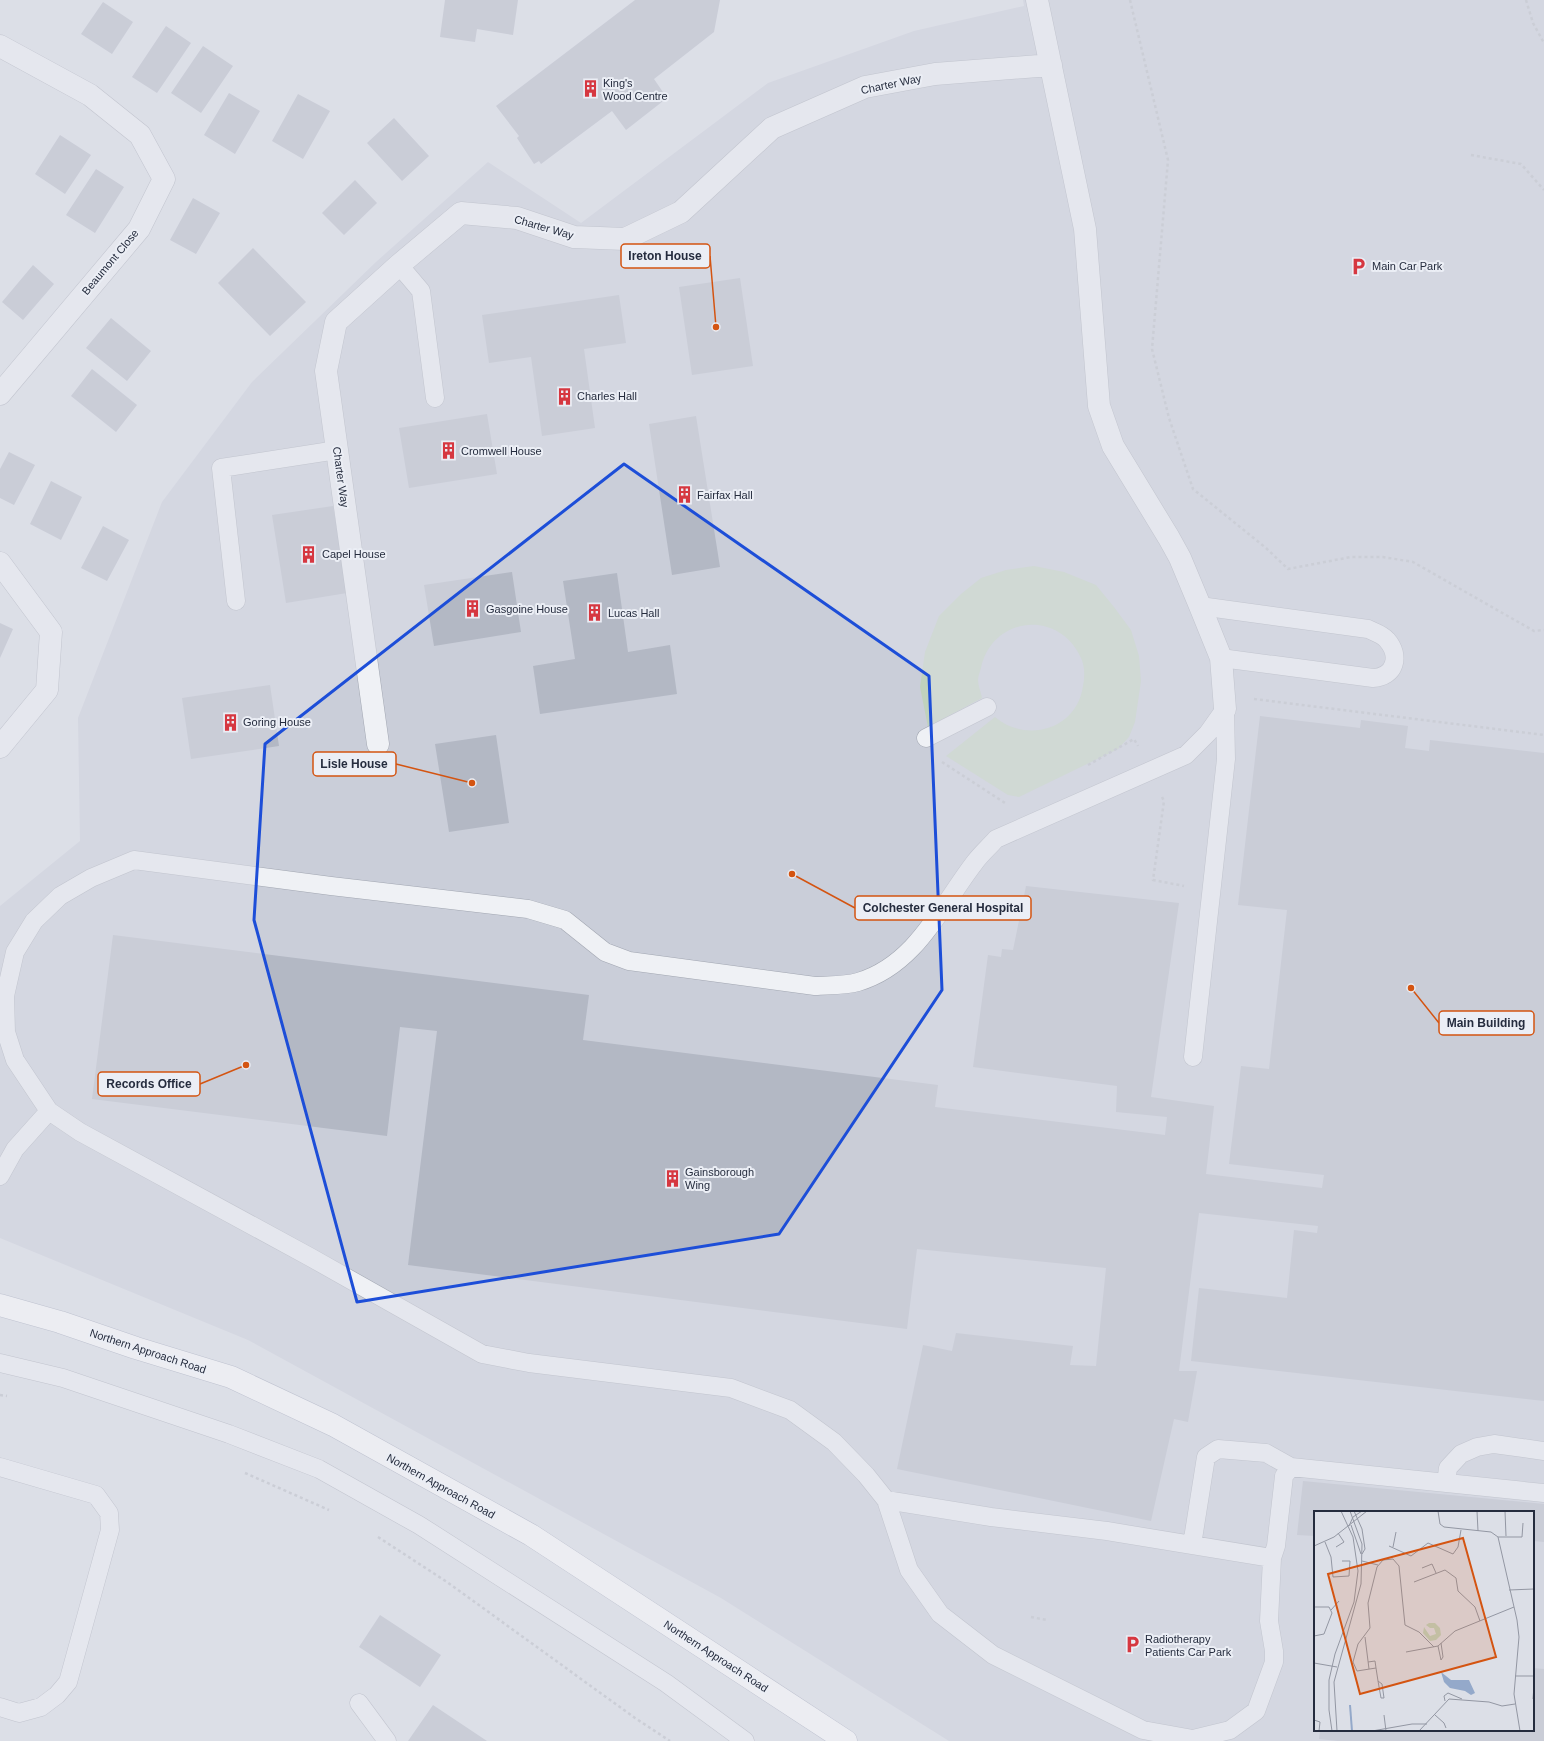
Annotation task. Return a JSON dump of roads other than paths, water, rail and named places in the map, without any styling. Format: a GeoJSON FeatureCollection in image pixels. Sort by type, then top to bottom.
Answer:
{"type":"FeatureCollection","features":[{"type":"Feature","properties":{"kind":"main road","name":"Northern Approach Road"},"geometry":{"type":"LineString","coordinates":[[0,1305],[60,1322],[136,1348],[231,1377],[333,1425],[531,1535],[846,1741]]}},
{"type":"Feature","properties":{"kind":"street"},"geometry":{"type":"LineString","coordinates":[[1037,0],[1085,229],[1099,406],[1113,446],[1172,545],[1200,606],[1221,658],[1224,702]]}},
{"type":"Feature","properties":{"kind":"street","name":"Beaumont Close"},"geometry":{"type":"LineString","coordinates":[[0,46],[90,95],[135,130],[140,135],[164,180],[139,229],[0,394]]}},
{"type":"Feature","properties":{"kind":"street","name":"Charter Way"},"geometry":{"type":"LineString","coordinates":[[378,744],[326,371],[336,322],[399,265],[461,213],[517,218],[574,237],[625,239],[681,212],[772,128],[865,87],[935,74],[1051,64]]}},
{"type":"Feature","properties":{"kind":"street"},"geometry":{"type":"LineString","coordinates":[[0,563],[51,632],[47,690],[0,747]]}},
{"type":"Feature","properties":{"kind":"lane"},"geometry":{"type":"LineString","coordinates":[[399,265],[422,291],[435,398]]}},
{"type":"Feature","properties":{"kind":"lane"},"geometry":{"type":"LineString","coordinates":[[236,601],[221,468],[337,450]]}},
{"type":"Feature","properties":{"kind":"lane"},"geometry":{"type":"LineString","coordinates":[[1200,606],[1368,629],[1386,638],[1392,646],[1394,665],[1389,673],[1381,678],[1373,678],[1221,658]]}},
{"type":"Feature","properties":{"kind":"lane"},"geometry":{"type":"LineString","coordinates":[[1193,1057],[1226,759],[1224,702]]}},
{"type":"Feature","properties":{"kind":"lane"},"geometry":{"type":"LineString","coordinates":[[1224,702],[1208,733],[1186,755],[996,839],[976,861],[915,946],[890,967],[859,982],[843,985],[815,986],[629,961],[605,952],[565,920],[528,909],[331,886],[134,860],[91,878],[60,896],[34,921],[15,952],[5,996],[6,1032],[16,1060],[49,1111],[80,1132],[482,1354],[529,1363],[731,1388],[790,1410],[834,1442],[866,1474],[886,1500],[909,1570],[940,1614],[993,1655],[1143,1730],[1193,1738],[1230,1730],[1256,1711],[1274,1662],[1274,1651],[1269,1621],[1272,1558],[1276,1546],[1284,1476],[1291,1467]]}},
{"type":"Feature","properties":{"kind":"lane"},"geometry":{"type":"LineString","coordinates":[[926,738],[987,707]]}},
{"type":"Feature","properties":{"kind":"lane"},"geometry":{"type":"LineString","coordinates":[[0,1176],[15,1149],[49,1111]]}},
{"type":"Feature","properties":{"kind":"lane"},"geometry":{"type":"LineString","coordinates":[[0,1363],[63,1378],[229,1434],[319,1469],[420,1525],[660,1679],[745,1741]]}},
{"type":"Feature","properties":{"kind":"lane"},"geometry":{"type":"LineString","coordinates":[[1446,1483],[1448,1468],[1461,1454],[1477,1447],[1494,1444],[1544,1451]]}},
{"type":"Feature","properties":{"kind":"lane"},"geometry":{"type":"LineString","coordinates":[[1192,1545],[1206,1457],[1218,1449],[1266,1453],[1291,1467],[1544,1493]]}},
{"type":"Feature","properties":{"kind":"lane"},"geometry":{"type":"LineString","coordinates":[[0,1467],[96,1495],[109,1513],[110,1530],[68,1682],[57,1695],[41,1707],[19,1713],[0,1707]]}},
{"type":"Feature","properties":{"kind":"lane"},"geometry":{"type":"LineString","coordinates":[[886,1500],[991,1517],[1106,1531],[1272,1558]]}},
{"type":"Feature","properties":{"kind":"lane"},"geometry":{"type":"LineString","coordinates":[[359,1703],[387,1741]]}},
{"type":"Feature","properties":{"kind":"place","name":"King's Wood Centre"},"geometry":{"type":"Point","coordinates":[590,89]}},
{"type":"Feature","properties":{"kind":"place","name":"Main Car Park"},"geometry":{"type":"Point","coordinates":[1359,266]}},
{"type":"Feature","properties":{"kind":"place","name":"Ireton House"},"geometry":{"type":"Point","coordinates":[716,327]}},
{"type":"Feature","properties":{"kind":"place","name":"Charles Hall"},"geometry":{"type":"Point","coordinates":[564,396]}},
{"type":"Feature","properties":{"kind":"place","name":"Cromwell House"},"geometry":{"type":"Point","coordinates":[448,451]}},
{"type":"Feature","properties":{"kind":"place","name":"Fairfax Hall"},"geometry":{"type":"Point","coordinates":[684,495]}},
{"type":"Feature","properties":{"kind":"place","name":"Capel House"},"geometry":{"type":"Point","coordinates":[309,554]}},
{"type":"Feature","properties":{"kind":"place","name":"Gasgoine House"},"geometry":{"type":"Point","coordinates":[473,609]}},
{"type":"Feature","properties":{"kind":"place","name":"Lucas Hall"},"geometry":{"type":"Point","coordinates":[595,613]}},
{"type":"Feature","properties":{"kind":"place","name":"Goring House"},"geometry":{"type":"Point","coordinates":[230,722]}},
{"type":"Feature","properties":{"kind":"place","name":"Lisle House"},"geometry":{"type":"Point","coordinates":[472,783]}},
{"type":"Feature","properties":{"kind":"place","name":"Colchester General Hospital"},"geometry":{"type":"Point","coordinates":[792,874]}},
{"type":"Feature","properties":{"kind":"place","name":"Main Building"},"geometry":{"type":"Point","coordinates":[1411,988]}},
{"type":"Feature","properties":{"kind":"place","name":"Records Office"},"geometry":{"type":"Point","coordinates":[246,1065]}},
{"type":"Feature","properties":{"kind":"place","name":"Gainsborough Wing"},"geometry":{"type":"Point","coordinates":[672,1178]}},
{"type":"Feature","properties":{"kind":"place","name":"Radiotherapy Patients Car Park"},"geometry":{"type":"Point","coordinates":[1132,1645]}}]}
